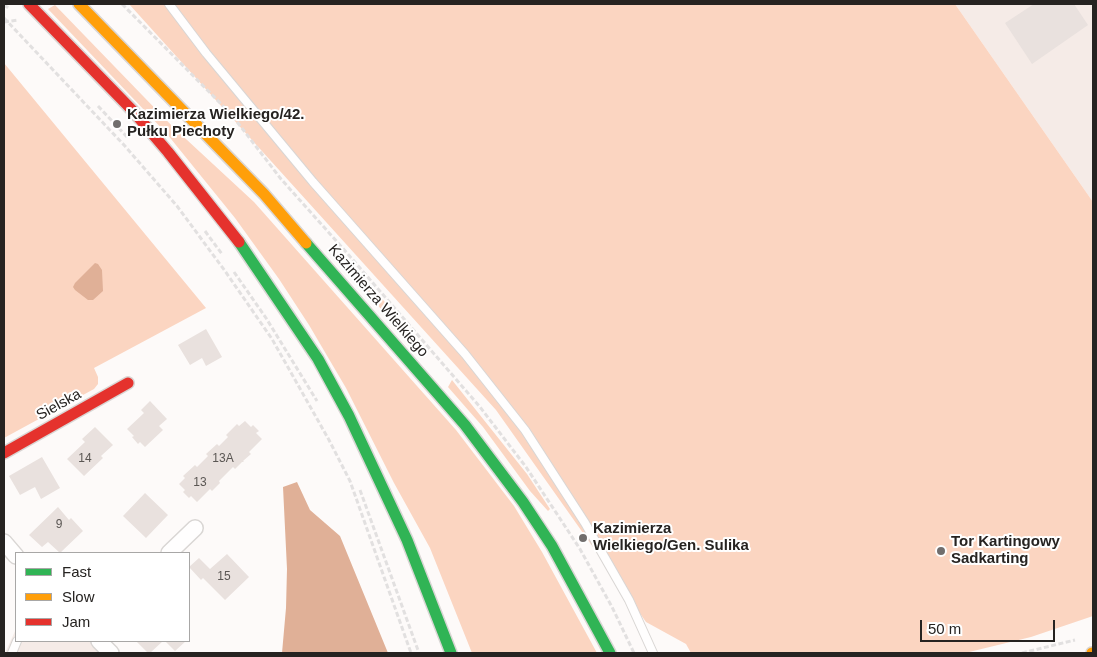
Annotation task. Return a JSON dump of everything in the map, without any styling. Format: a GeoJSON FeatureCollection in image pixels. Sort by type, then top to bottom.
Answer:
{"type":"FeatureCollection","features":[{"type":"Feature","properties":{"kind":"main road"},"geometry":{"type":"LineString","coordinates":[[29,4],[133,111],[168,152],[231,230],[281,301],[318,359],[369,456],[407,540],[451,653]]}},
{"type":"Feature","properties":{"kind":"main road","name":"Kazimierza Wielkiego"},"geometry":{"type":"LineString","coordinates":[[78,4],[264,194],[465,425],[523,502],[552,546],[610,653]]}},
{"type":"Feature","properties":{"kind":"main road","name":"Sielska"},"geometry":{"type":"LineString","coordinates":[[4,453],[128,383]]}},
{"type":"Feature","properties":{"kind":"street"},"geometry":{"type":"LineString","coordinates":[[170,552],[195,528]]}},
{"type":"Feature","properties":{"kind":"street"},"geometry":{"type":"LineString","coordinates":[[4,542],[15,555]]}},
{"type":"Feature","properties":{"kind":"street"},"geometry":{"type":"LineString","coordinates":[[100,642],[111,653]]}},
{"type":"Feature","properties":{"kind":"lane"},"geometry":{"type":"LineString","coordinates":[[169,4],[206,53],[314,182],[465,354],[525,430],[585,523],[629,600],[653,653]]}},
{"type":"Feature","properties":{"kind":"path"},"geometry":{"type":"LineString","coordinates":[[4,5],[12,11]]}},
{"type":"Feature","properties":{"kind":"path"},"geometry":{"type":"LineString","coordinates":[[4,18],[124,145],[178,206],[272,339],[350,481],[411,653]]}},
{"type":"Feature","properties":{"kind":"path"},"geometry":{"type":"LineString","coordinates":[[98,106],[130,141]]}},
{"type":"Feature","properties":{"kind":"path"},"geometry":{"type":"LineString","coordinates":[[199,224],[226,259]]}},
{"type":"Feature","properties":{"kind":"path"},"geometry":{"type":"LineString","coordinates":[[231,266],[266,318],[320,408]]}},
{"type":"Feature","properties":{"kind":"path"},"geometry":{"type":"LineString","coordinates":[[359,486],[419,653]]}},
{"type":"Feature","properties":{"kind":"path"},"geometry":{"type":"LineString","coordinates":[[1022,653],[1078,639]]}},
{"type":"Feature","properties":{"kind":"shaded area"},"geometry":{"type":"Polygon","coordinates":[[[129,4],[955,4],[1093,202],[1093,616],[1031,637],[965,653],[691,653],[686,644],[646,622],[496,410],[129,4]]]}},
{"type":"Feature","properties":{"kind":"shaded area"},"geometry":{"type":"Polygon","coordinates":[[[955,4],[1093,4],[1093,202],[955,4]]]}},
{"type":"Feature","properties":{"kind":"shaded area"},"geometry":{"type":"Polygon","coordinates":[[[55,5],[173,127],[254,202],[456,430],[514,506],[542,552],[597,653],[472,653],[430,548],[394,483],[346,388],[309,325],[235,218],[167,134],[48,9],[55,5]]]}},
{"type":"Feature","properties":{"kind":"shaded area"},"geometry":{"type":"Polygon","coordinates":[[[4,63],[206,308],[94,368],[98,377],[98,384],[94,389],[4,438],[4,63]]]}},
{"type":"Feature","properties":{"kind":"shaded area"},"geometry":{"type":"Polygon","coordinates":[[[346,257],[409,330],[401,332],[340,262],[346,257]]]}},
{"type":"Feature","properties":{"kind":"shaded area"},"geometry":{"type":"Polygon","coordinates":[[[95,263],[102,270],[103,291],[93,300],[88,300],[73,287],[95,263]]]}},
{"type":"Feature","properties":{"kind":"shaded area"},"geometry":{"type":"Polygon","coordinates":[[[452,380],[527,474],[550,509],[548,511],[530,491],[483,427],[448,387],[452,380]]]}},
{"type":"Feature","properties":{"kind":"shaded area"},"geometry":{"type":"Polygon","coordinates":[[[297,482],[310,510],[340,536],[388,653],[282,653],[287,569],[283,487],[297,482]]]}},
{"type":"Feature","properties":{"kind":"shaded area"},"geometry":{"type":"Polygon","coordinates":[[[15,631],[15,642],[100,642],[111,653],[5,653],[15,631]]]}},
{"type":"Feature","properties":{"kind":"building"},"geometry":{"type":"Polygon","coordinates":[[[1034,4],[1074,4],[1088,25],[1032,64],[1005,23],[1034,4]]]}},
{"type":"Feature","properties":{"kind":"building"},"geometry":{"type":"Polygon","coordinates":[[[206,329],[222,357],[206,366],[202,358],[190,365],[178,345],[206,329]]]}},
{"type":"Feature","properties":{"kind":"building"},"geometry":{"type":"Polygon","coordinates":[[[150,401],[167,419],[159,426],[163,430],[145,447],[140,442],[138,444],[132,437],[134,436],[127,429],[144,413],[141,410],[150,401]]]}},
{"type":"Feature","properties":{"kind":"building"},"geometry":{"type":"Polygon","coordinates":[[[245,421],[259,431],[256,433],[262,439],[249,452],[251,454],[244,462],[235,469],[233,467],[212,491],[210,489],[197,502],[191,496],[189,498],[179,484],[185,478],[183,476],[195,465],[197,467],[208,456],[206,454],[217,444],[219,446],[228,437],[226,435],[237,424],[239,426],[245,421]]]}},
{"type":"Feature","properties":{"kind":"building"},"geometry":{"type":"Polygon","coordinates":[[[95,427],[113,445],[101,456],[103,458],[84,476],[67,459],[85,442],[82,439],[95,427]]]}},
{"type":"Feature","properties":{"kind":"building"},"geometry":{"type":"Polygon","coordinates":[[[42,457],[60,488],[41,499],[35,487],[20,495],[9,476],[42,457]]]}},
{"type":"Feature","properties":{"kind":"building"},"geometry":{"type":"Polygon","coordinates":[[[145,493],[168,515],[146,538],[123,516],[145,493]]]}},
{"type":"Feature","properties":{"kind":"building"},"geometry":{"type":"Polygon","coordinates":[[[58,507],[69,520],[71,518],[83,531],[61,552],[48,542],[42,547],[29,535],[58,507]]]}},
{"type":"Feature","properties":{"kind":"building"},"geometry":{"type":"Polygon","coordinates":[[[227,554],[249,577],[225,600],[203,578],[201,580],[190,566],[199,558],[210,569],[227,554]]]}},
{"type":"Feature","properties":{"kind":"building"},"geometry":{"type":"Polygon","coordinates":[[[137,642],[162,642],[150,653],[137,642]]]}},
{"type":"Feature","properties":{"kind":"building"},"geometry":{"type":"Polygon","coordinates":[[[166,642],[185,642],[175,651],[166,642]]]}},
{"type":"Feature","properties":{"kind":"traffic: fast"},"geometry":{"type":"LineString","coordinates":[[239,242],[318,359],[349,416],[407,540],[451,653]]}},
{"type":"Feature","properties":{"kind":"traffic: fast"},"geometry":{"type":"LineString","coordinates":[[306,243],[465,425],[523,502],[552,546],[610,653]]}},
{"type":"Feature","properties":{"kind":"traffic: slow"},"geometry":{"type":"LineString","coordinates":[[79,4],[264,194],[306,243]]}},
{"type":"Feature","properties":{"kind":"traffic: jam"},"geometry":{"type":"LineString","coordinates":[[29,4],[133,111],[239,242]]}},
{"type":"Feature","properties":{"kind":"traffic: jam"},"geometry":{"type":"LineString","coordinates":[[4,453],[128,383]]}},
{"type":"Feature","properties":{"kind":"place","name":"Kazimierza Wielkiego/42. Pułku Piechoty"},"geometry":{"type":"Point","coordinates":[117,124]}},
{"type":"Feature","properties":{"kind":"place","name":"Kazimierza Wielkiego/Gen. Sulika"},"geometry":{"type":"Point","coordinates":[583,538]}},
{"type":"Feature","properties":{"kind":"place","name":"Tor Kartingowy Sadkarting"},"geometry":{"type":"Point","coordinates":[941,551]}}]}
